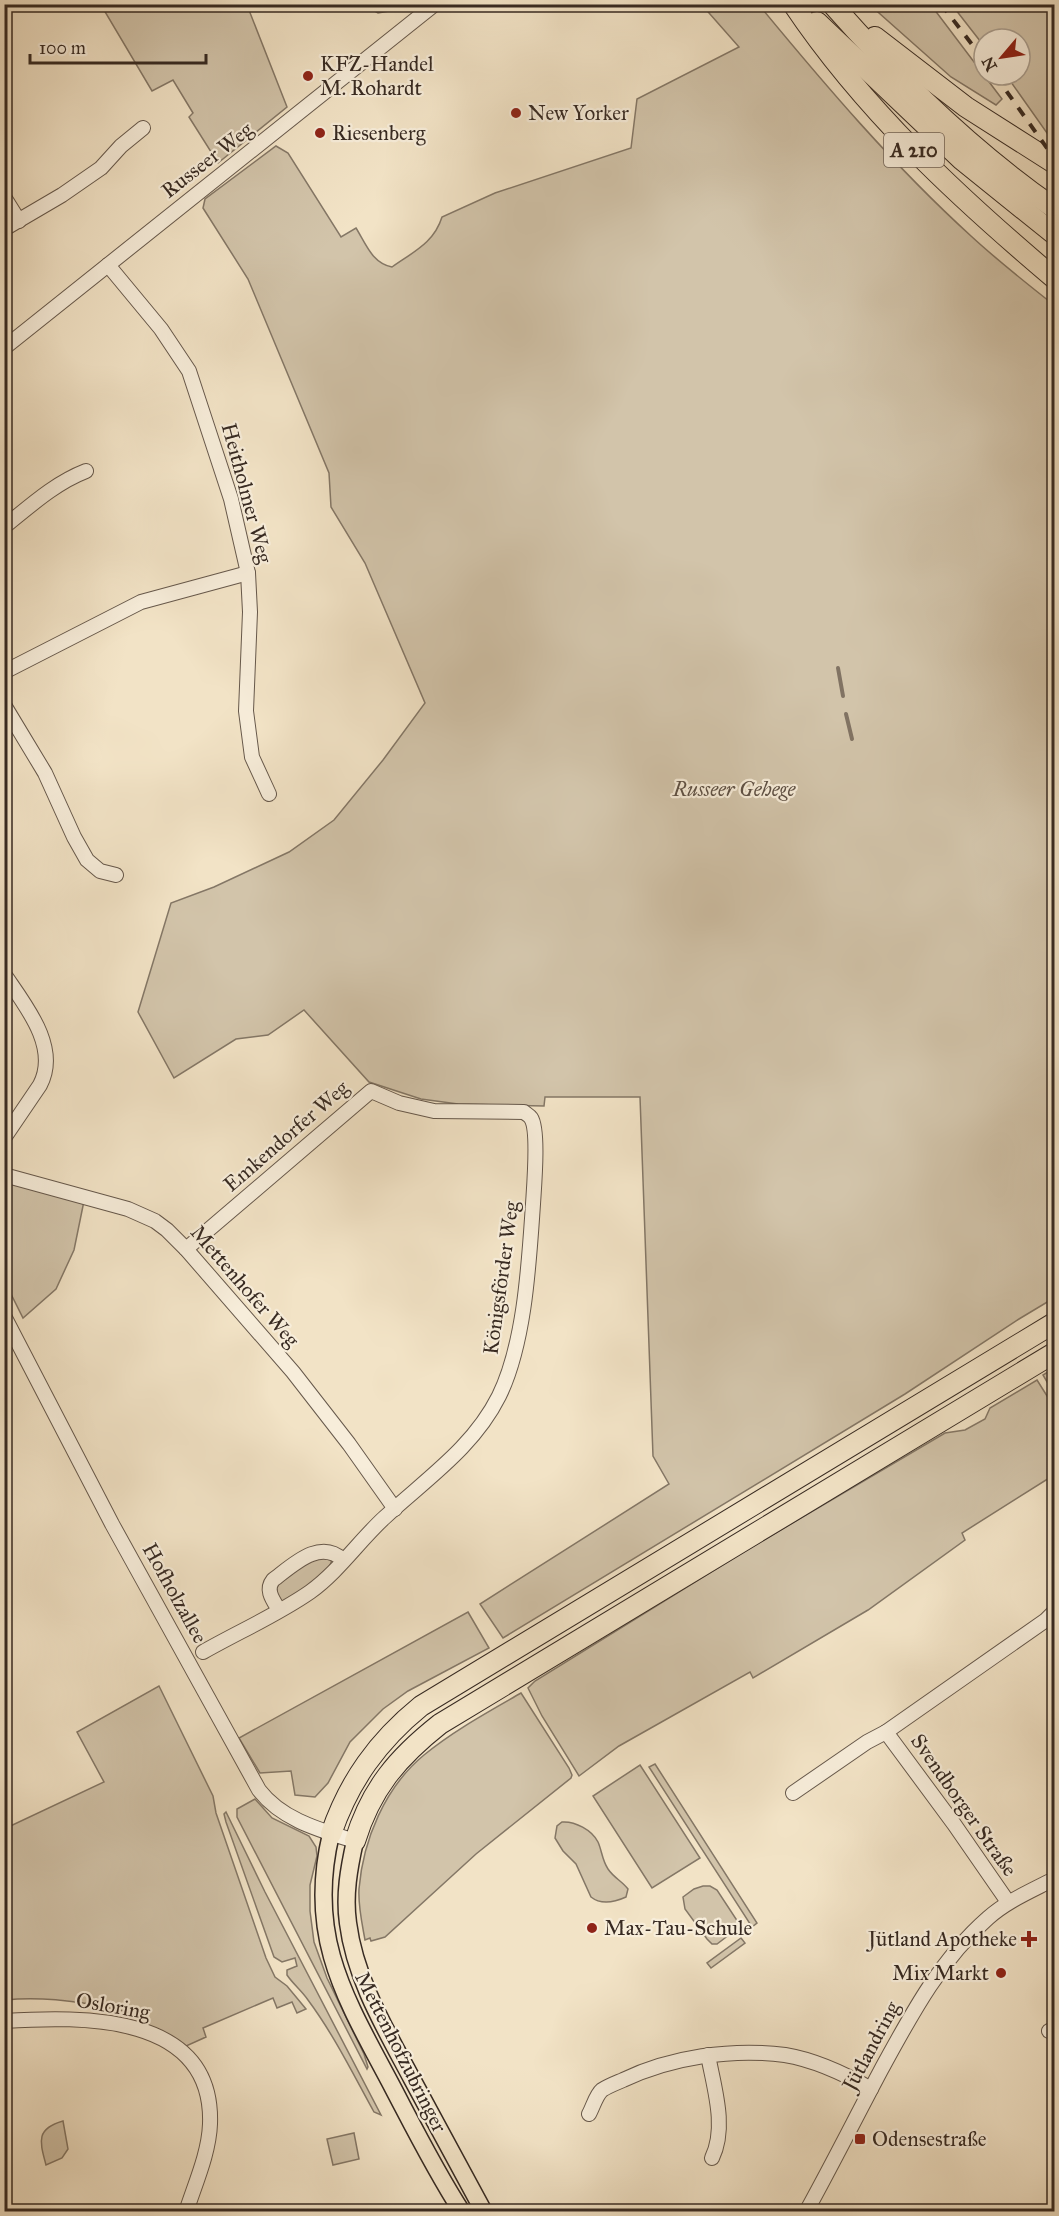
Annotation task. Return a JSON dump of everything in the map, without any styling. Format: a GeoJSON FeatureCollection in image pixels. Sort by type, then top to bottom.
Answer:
{"type":"FeatureCollection","features":[{"type":"Feature","properties":{"kind":"highway","name":"A 210"},"geometry":{"type":"LineString","coordinates":[[793,4],[831,58],[915,151],[958,195],[1054,278]]}},
{"type":"Feature","properties":{"kind":"highway"},"geometry":{"type":"LineString","coordinates":[[801,4],[850,55],[962,160],[1054,234]]}},
{"type":"Feature","properties":{"kind":"highway"},"geometry":{"type":"LineString","coordinates":[[832,4],[905,82],[998,164],[1054,208]]}},
{"type":"Feature","properties":{"kind":"highway"},"geometry":{"type":"LineString","coordinates":[[839,4],[877,38],[966,107],[1054,163]]}},
{"type":"Feature","properties":{"kind":"highway"},"geometry":{"type":"LineString","coordinates":[[331,1834],[344,1799],[359,1772],[384,1740],[421,1706],[1054,1323]]}},
{"type":"Feature","properties":{"kind":"highway"},"geometry":{"type":"LineString","coordinates":[[355,1841],[368,1805],[380,1785],[405,1753],[440,1724],[1054,1353]]}},
{"type":"Feature","properties":{"kind":"main road","name":"Mettenhofzubringer"},"geometry":{"type":"LineString","coordinates":[[331,1834],[323,1873],[322,1900],[326,1935],[335,1970],[353,2012],[432,2162],[462,2211]]}},
{"type":"Feature","properties":{"kind":"main road","name":"Mettenhofzubringer"},"geometry":{"type":"LineString","coordinates":[[355,1841],[348,1883],[347,1912],[360,1973],[401,2057],[484,2211]]}},
{"type":"Feature","properties":{"kind":"street","name":"Russeer Weg"},"geometry":{"type":"LineString","coordinates":[[4,348],[435,4]]}},
{"type":"Feature","properties":{"kind":"street"},"geometry":{"type":"LineString","coordinates":[[4,229],[62,195],[101,168],[121,146],[143,128]]}},
{"type":"Feature","properties":{"kind":"street"},"geometry":{"type":"LineString","coordinates":[[4,197],[19,221]]}},
{"type":"Feature","properties":{"kind":"street","name":"Heitholmer Weg"},"geometry":{"type":"LineString","coordinates":[[108,265],[166,336],[189,371],[231,499],[248,573],[250,612],[246,711],[252,757],[269,794]]}},
{"type":"Feature","properties":{"kind":"street"},"geometry":{"type":"LineString","coordinates":[[4,527],[47,493],[71,477],[86,471]]}},
{"type":"Feature","properties":{"kind":"street"},"geometry":{"type":"LineString","coordinates":[[4,672],[141,602],[248,573]]}},
{"type":"Feature","properties":{"kind":"street"},"geometry":{"type":"LineString","coordinates":[[4,705],[45,773],[87,860],[100,871],[116,875]]}},
{"type":"Feature","properties":{"kind":"street"},"geometry":{"type":"LineString","coordinates":[[4,974],[41,1033],[46,1062],[40,1085],[4,1138]]}},
{"type":"Feature","properties":{"kind":"street","name":"Emkendorfer Weg"},"geometry":{"type":"LineString","coordinates":[[186,1249],[370,1091],[399,1103],[434,1111],[518,1111],[530,1116]]}},
{"type":"Feature","properties":{"kind":"street","name":"Königsförder Weg"},"geometry":{"type":"LineString","coordinates":[[203,1652],[313,1590],[395,1509],[442,1469],[480,1426],[499,1395],[508,1371],[522,1307],[530,1241],[535,1142],[530,1116]]}},
{"type":"Feature","properties":{"kind":"street","name":"Mettenhofer Weg"},"geometry":{"type":"LineString","coordinates":[[4,1175],[106,1201],[143,1215],[166,1230],[186,1249],[321,1407],[395,1509]]}},
{"type":"Feature","properties":{"kind":"street","name":"Hofholzallee"},"geometry":{"type":"LineString","coordinates":[[4,1316],[112,1524],[254,1781],[265,1797],[279,1810],[296,1820],[355,1841]]}},
{"type":"Feature","properties":{"kind":"street"},"geometry":{"type":"LineString","coordinates":[[279,1610],[269,1591],[273,1580],[314,1552],[333,1552],[343,1560]]}},
{"type":"Feature","properties":{"kind":"street","name":"Svendborger Straße"},"geometry":{"type":"LineString","coordinates":[[793,1793],[867,1742],[886,1732],[1046,1620],[1054,1612]]}},
{"type":"Feature","properties":{"kind":"street","name":"Svendborger Straße"},"geometry":{"type":"LineString","coordinates":[[886,1732],[1008,1902]]}},
{"type":"Feature","properties":{"kind":"street","name":"Jütlandring"},"geometry":{"type":"LineString","coordinates":[[806,2211],[927,1989],[951,1956],[988,1918],[1008,1902],[1054,1879]]}},
{"type":"Feature","properties":{"kind":"street","name":"Osloring"},"geometry":{"type":"LineString","coordinates":[[4,2021],[55,2018],[131,2027],[165,2039],[187,2056],[204,2081],[210,2125],[208,2142],[186,2211]]}},
{"type":"Feature","properties":{"kind":"street"},"geometry":{"type":"LineString","coordinates":[[589,2114],[600,2091],[668,2062],[708,2055],[784,2055],[802,2059],[850,2077],[871,2089]]}},
{"type":"Feature","properties":{"kind":"street"},"geometry":{"type":"LineString","coordinates":[[708,2055],[719,2122],[718,2147],[712,2158]]}},
{"type":"Feature","properties":{"kind":"green space"},"geometry":{"type":"Polygon","coordinates":[[[101,5],[247,5],[287,107],[218,163],[189,117],[193,113],[173,80],[152,91],[101,5]]]}},
{"type":"Feature","properties":{"kind":"green space"},"geometry":{"type":"Polygon","coordinates":[[[364,5],[401,5],[378,13],[364,5]]]}},
{"type":"Feature","properties":{"kind":"green space","name":"Russeer Gehege"},"geometry":{"type":"Polygon","coordinates":[[[702,5],[759,5],[835,95],[914,181],[981,245],[1054,305],[1054,1298],[905,1394],[503,1638],[480,1604],[669,1484],[653,1456],[640,1097],[545,1097],[544,1106],[458,1104],[421,1099],[369,1082],[304,1010],[268,1035],[236,1039],[174,1078],[138,1012],[171,903],[214,887],[289,852],[334,820],[383,760],[425,703],[365,563],[331,507],[329,473],[248,279],[203,208],[205,199],[276,146],[288,153],[341,237],[356,228],[374,257],[392,267],[434,234],[442,217],[495,193],[631,148],[637,99],[739,47],[702,5]]]}},
{"type":"Feature","properties":{"kind":"green space"},"geometry":{"type":"Polygon","coordinates":[[[870,5],[931,5],[972,59],[972,87],[993,87],[1002,99],[996,105],[951,77],[870,5]]]}},
{"type":"Feature","properties":{"kind":"green space"},"geometry":{"type":"Polygon","coordinates":[[[952,5],[1054,5],[1054,143],[1014,87],[1032,87],[1032,27],[972,27],[972,31],[952,5]]]}},
{"type":"Feature","properties":{"kind":"green space"},"geometry":{"type":"Polygon","coordinates":[[[4,1182],[84,1201],[74,1250],[56,1289],[23,1318],[5,1282],[4,1182]]]}},
{"type":"Feature","properties":{"kind":"green space"},"geometry":{"type":"Polygon","coordinates":[[[1054,1368],[1054,1394],[1043,1375],[1054,1368]]]}},
{"type":"Feature","properties":{"kind":"green space"},"geometry":{"type":"Polygon","coordinates":[[[1037,1380],[1054,1407],[1054,1475],[962,1533],[965,1540],[868,1610],[753,1678],[750,1672],[619,1746],[579,1776],[542,1716],[528,1688],[535,1681],[745,1551],[945,1433],[965,1430],[985,1419],[990,1408],[1037,1380]]]}},
{"type":"Feature","properties":{"kind":"green space"},"geometry":{"type":"Polygon","coordinates":[[[318,1555],[332,1559],[325,1572],[283,1603],[280,1602],[274,1586],[318,1555]]]}},
{"type":"Feature","properties":{"kind":"green space"},"geometry":{"type":"Polygon","coordinates":[[[468,1612],[489,1648],[408,1691],[383,1709],[350,1742],[328,1783],[315,1797],[295,1795],[291,1771],[260,1773],[239,1738],[468,1612]]]}},
{"type":"Feature","properties":{"kind":"green space"},"geometry":{"type":"Polygon","coordinates":[[[159,1686],[213,1796],[216,1813],[266,1958],[275,1977],[287,1986],[306,2009],[297,2013],[292,2002],[277,2008],[273,1998],[203,2028],[206,2037],[184,2047],[141,2025],[144,2016],[75,2002],[40,1999],[5,2000],[4,1829],[104,1782],[77,1732],[159,1686]]]}},
{"type":"Feature","properties":{"kind":"green space"},"geometry":{"type":"Polygon","coordinates":[[[521,1693],[569,1768],[571,1778],[476,1854],[385,1937],[371,1941],[370,1938],[365,1940],[359,1902],[361,1870],[371,1834],[387,1799],[410,1768],[435,1746],[521,1693]]]}},
{"type":"Feature","properties":{"kind":"green space"},"geometry":{"type":"Polygon","coordinates":[[[655,1764],[757,1923],[752,1927],[649,1767],[655,1764]]]}},
{"type":"Feature","properties":{"kind":"green space"},"geometry":{"type":"Polygon","coordinates":[[[640,1765],[700,1858],[652,1888],[593,1796],[640,1765]]]}},
{"type":"Feature","properties":{"kind":"green space"},"geometry":{"type":"Polygon","coordinates":[[[255,1799],[272,1818],[309,1836],[316,1847],[317,1856],[310,1885],[310,1911],[314,1942],[327,1978],[364,2054],[367,2069],[237,1817],[237,1809],[255,1799]]]}},
{"type":"Feature","properties":{"kind":"green space"},"geometry":{"type":"Polygon","coordinates":[[[226,1812],[381,2115],[374,2112],[326,2027],[306,1997],[287,1975],[287,1970],[297,1966],[295,1958],[282,1962],[274,1957],[226,1822],[224,1814],[226,1812]]]}},
{"type":"Feature","properties":{"kind":"green space"},"geometry":{"type":"Polygon","coordinates":[[[562,1822],[583,1827],[592,1834],[598,1842],[608,1869],[628,1889],[626,1897],[608,1902],[591,1897],[576,1864],[563,1851],[555,1838],[557,1826],[562,1822]]]}},
{"type":"Feature","properties":{"kind":"green space"},"geometry":{"type":"Polygon","coordinates":[[[703,1886],[710,1886],[717,1890],[738,1922],[738,1928],[717,1944],[712,1944],[707,1939],[685,1909],[683,1897],[703,1886]]]}},
{"type":"Feature","properties":{"kind":"green space"},"geometry":{"type":"Polygon","coordinates":[[[741,1938],[745,1943],[711,1968],[707,1963],[741,1938]]]}},
{"type":"Feature","properties":{"kind":"green space"},"geometry":{"type":"Polygon","coordinates":[[[63,2121],[68,2149],[62,2158],[46,2165],[41,2143],[42,2137],[48,2128],[63,2121]]]}},
{"type":"Feature","properties":{"kind":"green space"},"geometry":{"type":"Polygon","coordinates":[[[354,2133],[359,2159],[333,2165],[327,2139],[354,2133]]]}},
{"type":"Feature","properties":{"kind":"waterway"},"geometry":{"type":"LineString","coordinates":[[838,668],[843,696]]}},
{"type":"Feature","properties":{"kind":"waterway"},"geometry":{"type":"LineString","coordinates":[[846,714],[852,739]]}},
{"type":"Feature","properties":{"kind":"railway"},"geometry":{"type":"LineString","coordinates":[[941,4],[972,44]]}},
{"type":"Feature","properties":{"kind":"railway"},"geometry":{"type":"LineString","coordinates":[[1004,87],[1054,158]]}},
{"type":"Feature","properties":{"kind":"place","name":"KFZ-Handel M. Rohardt"},"geometry":{"type":"Point","coordinates":[308,76]}},
{"type":"Feature","properties":{"kind":"place","name":"New Yorker"},"geometry":{"type":"Point","coordinates":[516,113]}},
{"type":"Feature","properties":{"kind":"place","name":"Riesenberg"},"geometry":{"type":"Point","coordinates":[320,133]}},
{"type":"Feature","properties":{"kind":"place","name":"Max-Tau-Schule"},"geometry":{"type":"Point","coordinates":[592,1928]}},
{"type":"Feature","properties":{"kind":"place","name":"Jütland Apotheke"},"geometry":{"type":"Point","coordinates":[1029,1939]}},
{"type":"Feature","properties":{"kind":"place","name":"Mix Markt"},"geometry":{"type":"Point","coordinates":[1001,1973]}},
{"type":"Feature","properties":{"kind":"place","name":"Odensestraße"},"geometry":{"type":"Point","coordinates":[860,2139]}}]}
